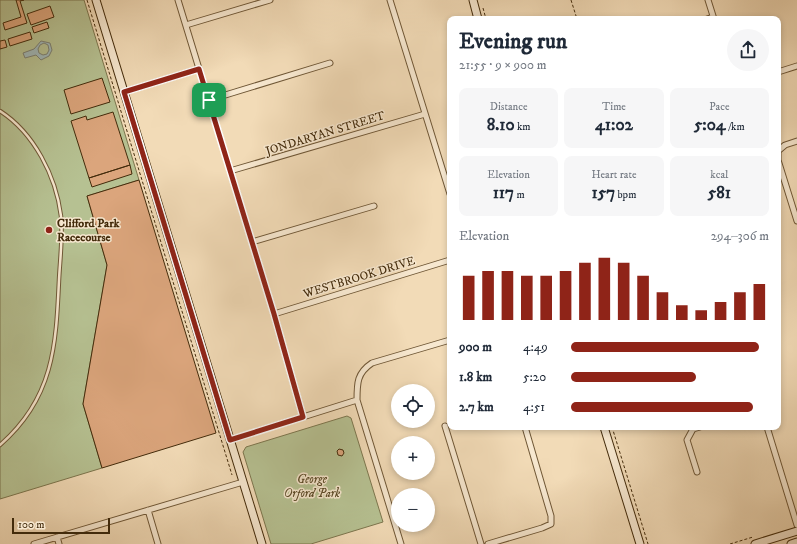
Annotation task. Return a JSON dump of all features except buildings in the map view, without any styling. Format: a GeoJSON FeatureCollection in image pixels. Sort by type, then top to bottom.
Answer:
{"type":"FeatureCollection","features":[{"type":"Feature","properties":{"kind":"street"},"geometry":{"type":"LineString","coordinates":[[96,0],[262,544]]}},
{"type":"Feature","properties":{"kind":"street"},"geometry":{"type":"LineString","coordinates":[[178,0],[274,314],[303,417]]}},
{"type":"Feature","properties":{"kind":"street"},"geometry":{"type":"LineString","coordinates":[[186,25],[270,0]]}},
{"type":"Feature","properties":{"kind":"street"},"geometry":{"type":"LineString","coordinates":[[390,0],[447,184]]}},
{"type":"Feature","properties":{"kind":"street"},"geometry":{"type":"LineString","coordinates":[[472,0],[477,16]]}},
{"type":"Feature","properties":{"kind":"street"},"geometry":{"type":"LineString","coordinates":[[708,0],[713,16]]}},
{"type":"Feature","properties":{"kind":"street"},"geometry":{"type":"LineString","coordinates":[[209,100],[330,63]]}},
{"type":"Feature","properties":{"kind":"street"},"geometry":{"type":"LineString","coordinates":[[781,71],[797,66]]}},
{"type":"Feature","properties":{"kind":"street"},"geometry":{"type":"LineString","coordinates":[[124,92],[199,69]]}},
{"type":"Feature","properties":{"kind":"street","name":"JONDARYAN STREET"},"geometry":{"type":"LineString","coordinates":[[230,171],[425,114]]}},
{"type":"Feature","properties":{"kind":"street"},"geometry":{"type":"LineString","coordinates":[[781,148],[785,145],[797,141]]}},
{"type":"Feature","properties":{"kind":"street"},"geometry":{"type":"LineString","coordinates":[[781,170],[797,221]]}},
{"type":"Feature","properties":{"kind":"street"},"geometry":{"type":"LineString","coordinates":[[252,242],[374,206]]}},
{"type":"Feature","properties":{"kind":"street","name":"WESTBROOK DRIVE"},"geometry":{"type":"LineString","coordinates":[[274,314],[447,261]]}},
{"type":"Feature","properties":{"kind":"street"},"geometry":{"type":"LineString","coordinates":[[401,544],[357,400],[357,384],[362,369],[372,363],[447,341]]}},
{"type":"Feature","properties":{"kind":"street"},"geometry":{"type":"LineString","coordinates":[[230,440],[357,400]]}},
{"type":"Feature","properties":{"kind":"street"},"geometry":{"type":"LineString","coordinates":[[445,426],[481,544]]}},
{"type":"Feature","properties":{"kind":"street"},"geometry":{"type":"LineString","coordinates":[[488,544],[551,524],[551,516],[526,430]]}},
{"type":"Feature","properties":{"kind":"street"},"geometry":{"type":"LineString","coordinates":[[605,430],[640,544]]}},
{"type":"Feature","properties":{"kind":"street"},"geometry":{"type":"LineString","coordinates":[[692,430],[687,440],[697,472]]}},
{"type":"Feature","properties":{"kind":"street"},"geometry":{"type":"LineString","coordinates":[[768,430],[797,526]]}},
{"type":"Feature","properties":{"kind":"street"},"geometry":{"type":"LineString","coordinates":[[34,544],[243,482]]}},
{"type":"Feature","properties":{"kind":"street"},"geometry":{"type":"LineString","coordinates":[[148,510],[158,544]]}},
{"type":"Feature","properties":{"kind":"street"},"geometry":{"type":"LineString","coordinates":[[755,544],[797,531]]}},
{"type":"Feature","properties":{"kind":"street"},"geometry":{"type":"LineString","coordinates":[[56,537],[59,544]]}},
{"type":"Feature","properties":{"kind":"street"},"geometry":{"type":"LineString","coordinates":[[791,544],[797,542]]}},
{"type":"Feature","properties":{"kind":"lane"},"geometry":{"type":"LineString","coordinates":[[0,111],[23,132],[45,164],[57,198],[62,232],[57,331],[53,358],[45,382],[34,404],[20,423],[0,445]]}},
{"type":"Feature","properties":{"kind":"path"},"geometry":{"type":"LineString","coordinates":[[87,0],[232,475]]}},
{"type":"Feature","properties":{"kind":"path"},"geometry":{"type":"LineString","coordinates":[[571,0],[576,16]]}},
{"type":"Feature","properties":{"kind":"path"},"geometry":{"type":"LineString","coordinates":[[482,6],[485,16]]}},
{"type":"Feature","properties":{"kind":"path"},"geometry":{"type":"LineString","coordinates":[[613,430],[648,544]]}},
{"type":"Feature","properties":{"kind":"green space","name":"Clifford Park Racecourse"},"geometry":{"type":"Polygon","coordinates":[[[0,0],[84,0],[139,180],[87,196],[107,265],[83,404],[102,468],[0,499],[0,0]]]}},
{"type":"Feature","properties":{"kind":"green space","name":"George Orford Park"},"geometry":{"type":"Polygon","coordinates":[[[347,416],[351,418],[383,522],[311,544],[271,544],[243,452],[246,447],[347,416]]]}},
{"type":"Feature","properties":{"kind":"water"},"geometry":{"type":"Polygon","coordinates":[[[41,41],[50,43],[52,50],[49,56],[41,60],[36,55],[25,58],[23,53],[34,49],[41,41]],[[44,43],[40,45],[38,49],[39,53],[43,55],[47,54],[49,50],[48,45],[44,43]]]}},
{"type":"Feature","properties":{"kind":"place","name":"Clifford Park Racecourse"},"geometry":{"type":"Point","coordinates":[49,230]}},
{"type":"Feature","properties":{"kind":"route"},"geometry":{"type":"LineString","coordinates":[[199,69],[209,100],[274,314],[303,417],[230,440],[124,92],[199,69]]}}]}
